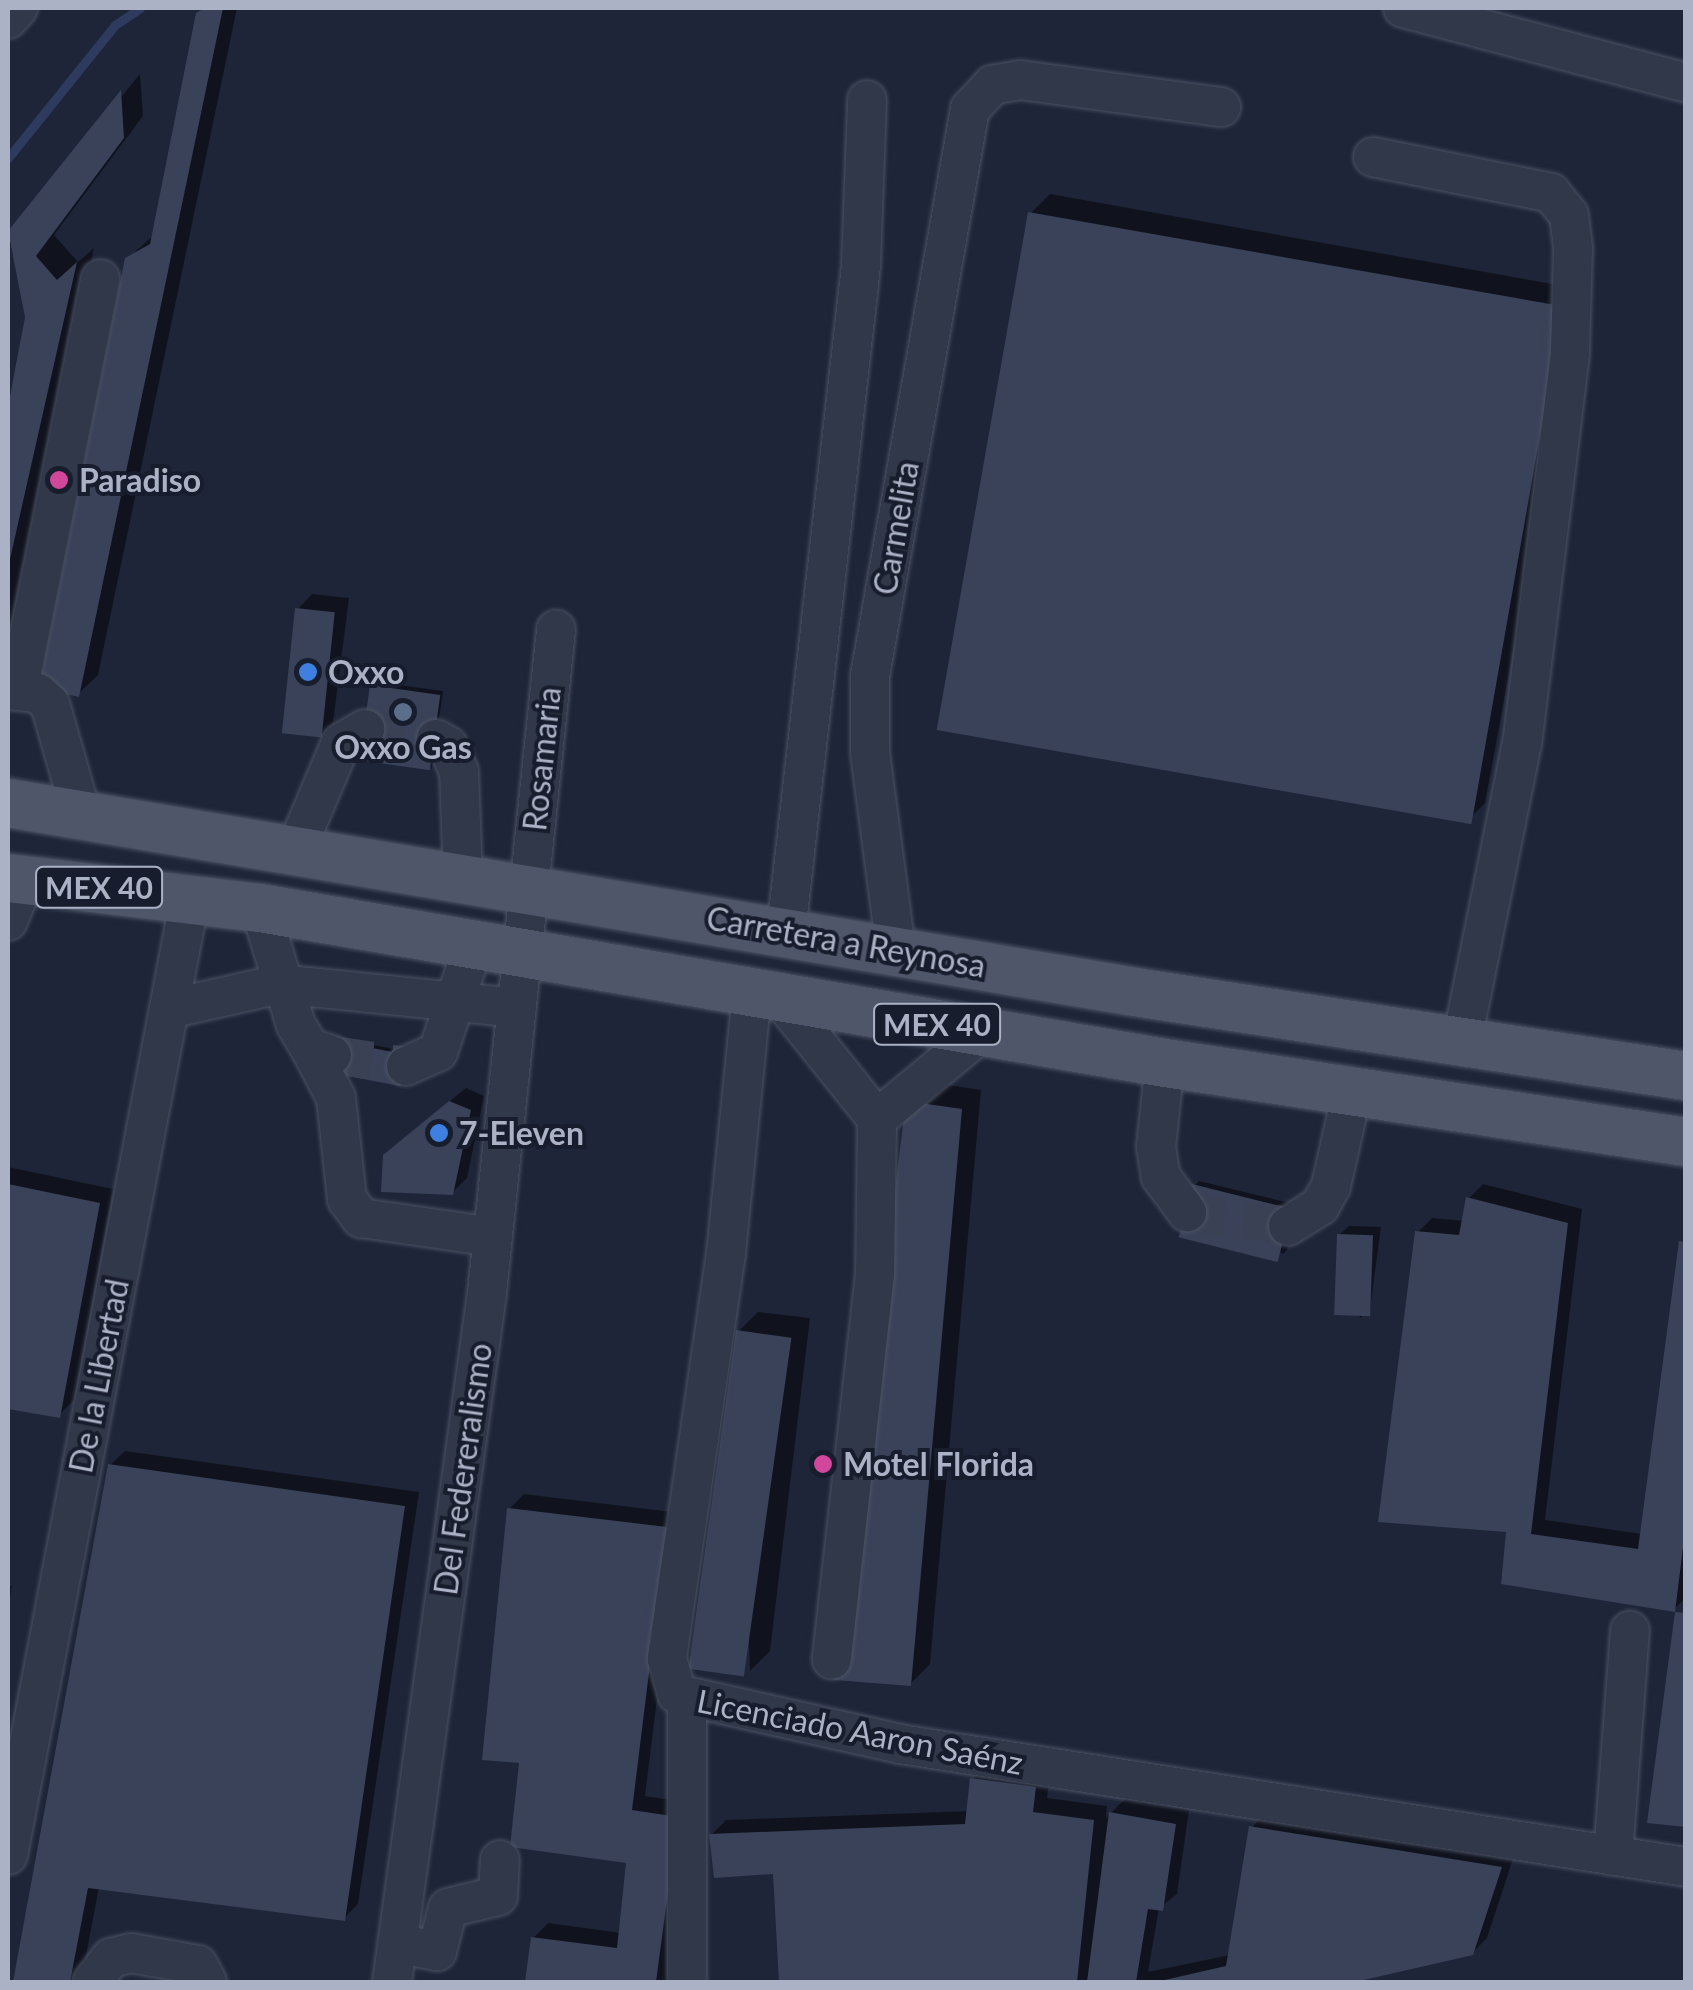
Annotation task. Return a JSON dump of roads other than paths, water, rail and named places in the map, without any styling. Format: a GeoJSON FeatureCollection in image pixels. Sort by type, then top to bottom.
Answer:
{"type":"FeatureCollection","features":[{"type":"Feature","properties":{"kind":"main road","name":"Carretera a Reynosa"},"geometry":{"type":"LineString","coordinates":[[8,803],[297,846],[786,932],[1686,1076]]}},
{"type":"Feature","properties":{"kind":"main road","name":"Carretera a Reynosa"},"geometry":{"type":"LineString","coordinates":[[13,893],[190,898],[260,908],[1166,1063],[1686,1142]]}},
{"type":"Feature","properties":{"kind":"street"},"geometry":{"type":"LineString","coordinates":[[8,19],[18,8]]}},
{"type":"Feature","properties":{"kind":"street"},"geometry":{"type":"LineString","coordinates":[[1402,8],[1686,83]]}},
{"type":"Feature","properties":{"kind":"street","name":"Carmelita"},"geometry":{"type":"LineString","coordinates":[[896,950],[870,752],[870,676],[970,109],[992,85],[1020,80],[1221,107]]}},
{"type":"Feature","properties":{"kind":"street"},"geometry":{"type":"LineString","coordinates":[[786,932],[862,265],[867,100]]}},
{"type":"Feature","properties":{"kind":"street"},"geometry":{"type":"LineString","coordinates":[[1373,157],[1551,193],[1569,215],[1573,250],[1570,354],[1522,744],[1462,1041]]}},
{"type":"Feature","properties":{"kind":"street"},"geometry":{"type":"LineString","coordinates":[[80,812],[50,704],[38,693],[12,690],[100,279]]}},
{"type":"Feature","properties":{"kind":"street","name":"Rosamaria"},"geometry":{"type":"LineString","coordinates":[[523,954],[556,630]]}},
{"type":"Feature","properties":{"kind":"street"},"geometry":{"type":"LineString","coordinates":[[297,846],[341,743],[365,730]]}},
{"type":"Feature","properties":{"kind":"street"},"geometry":{"type":"LineString","coordinates":[[436,739],[448,746],[459,772],[463,877]]}},
{"type":"Feature","properties":{"kind":"street","name":"De la Libertad"},"geometry":{"type":"LineString","coordinates":[[8,1855],[190,898]]}},
{"type":"Feature","properties":{"kind":"street"},"geometry":{"type":"LineString","coordinates":[[260,908],[280,984],[322,1051],[336,1098],[347,1199],[361,1218],[493,1237]]}},
{"type":"Feature","properties":{"kind":"street"},"geometry":{"type":"LineString","coordinates":[[406,1066],[438,1052],[460,998],[473,947]]}},
{"type":"Feature","properties":{"kind":"street","name":"Del Federeralismo"},"geometry":{"type":"LineString","coordinates":[[392,1982],[493,1237],[523,954]]}},
{"type":"Feature","properties":{"kind":"street"},"geometry":{"type":"LineString","coordinates":[[169,1009],[280,984],[460,998],[517,1008]]}},
{"type":"Feature","properties":{"kind":"street"},"geometry":{"type":"LineString","coordinates":[[767,996],[877,1118],[875,1274],[832,1660]]}},
{"type":"Feature","properties":{"kind":"street","name":"Licenciado Aaron Saénz"},"geometry":{"type":"LineString","coordinates":[[767,996],[667,1659],[670,1685],[687,1699],[900,1744],[1686,1867]]}},
{"type":"Feature","properties":{"kind":"street"},"geometry":{"type":"LineString","coordinates":[[877,1118],[983,1032]]}},
{"type":"Feature","properties":{"kind":"street"},"geometry":{"type":"LineString","coordinates":[[1166,1063],[1156,1147],[1161,1177],[1187,1212]]}},
{"type":"Feature","properties":{"kind":"street"},"geometry":{"type":"LineString","coordinates":[[1288,1226],[1320,1206],[1330,1186],[1352,1092]]}},
{"type":"Feature","properties":{"kind":"street"},"geometry":{"type":"LineString","coordinates":[[1614,1856],[1630,1630]]}},
{"type":"Feature","properties":{"kind":"street"},"geometry":{"type":"LineString","coordinates":[[686,1979],[687,1699]]}},
{"type":"Feature","properties":{"kind":"street"},"geometry":{"type":"LineString","coordinates":[[398,1943],[438,1966],[448,1908],[498,1896],[500,1860]]}},
{"type":"Feature","properties":{"kind":"street"},"geometry":{"type":"LineString","coordinates":[[92,1982],[111,1958],[131,1953],[198,1965],[207,1982]]}},
{"type":"Feature","properties":{"kind":"waterway"},"geometry":{"type":"LineString","coordinates":[[8,158],[115,25],[140,8]]}},
{"type":"Feature","properties":{"kind":"tunnel"},"geometry":{"type":"LineString","coordinates":[[365,729],[436,739]]}},
{"type":"Feature","properties":{"kind":"tunnel"},"geometry":{"type":"LineString","coordinates":[[334,1055],[406,1066]]}},
{"type":"Feature","properties":{"kind":"tunnel"},"geometry":{"type":"LineString","coordinates":[[1187,1212],[1288,1226]]}},
{"type":"Feature","properties":{"kind":"place","name":"Paradiso"},"geometry":{"type":"Point","coordinates":[59,480]}},
{"type":"Feature","properties":{"kind":"place","name":"Oxxo"},"geometry":{"type":"Point","coordinates":[308,672]}},
{"type":"Feature","properties":{"kind":"place","name":"Oxxo Gas"},"geometry":{"type":"Point","coordinates":[403,712]}},
{"type":"Feature","properties":{"kind":"place","name":"7-Eleven"},"geometry":{"type":"Point","coordinates":[439,1133]}},
{"type":"Feature","properties":{"kind":"place","name":"Motel Florida"},"geometry":{"type":"Point","coordinates":[823,1464]}}]}
